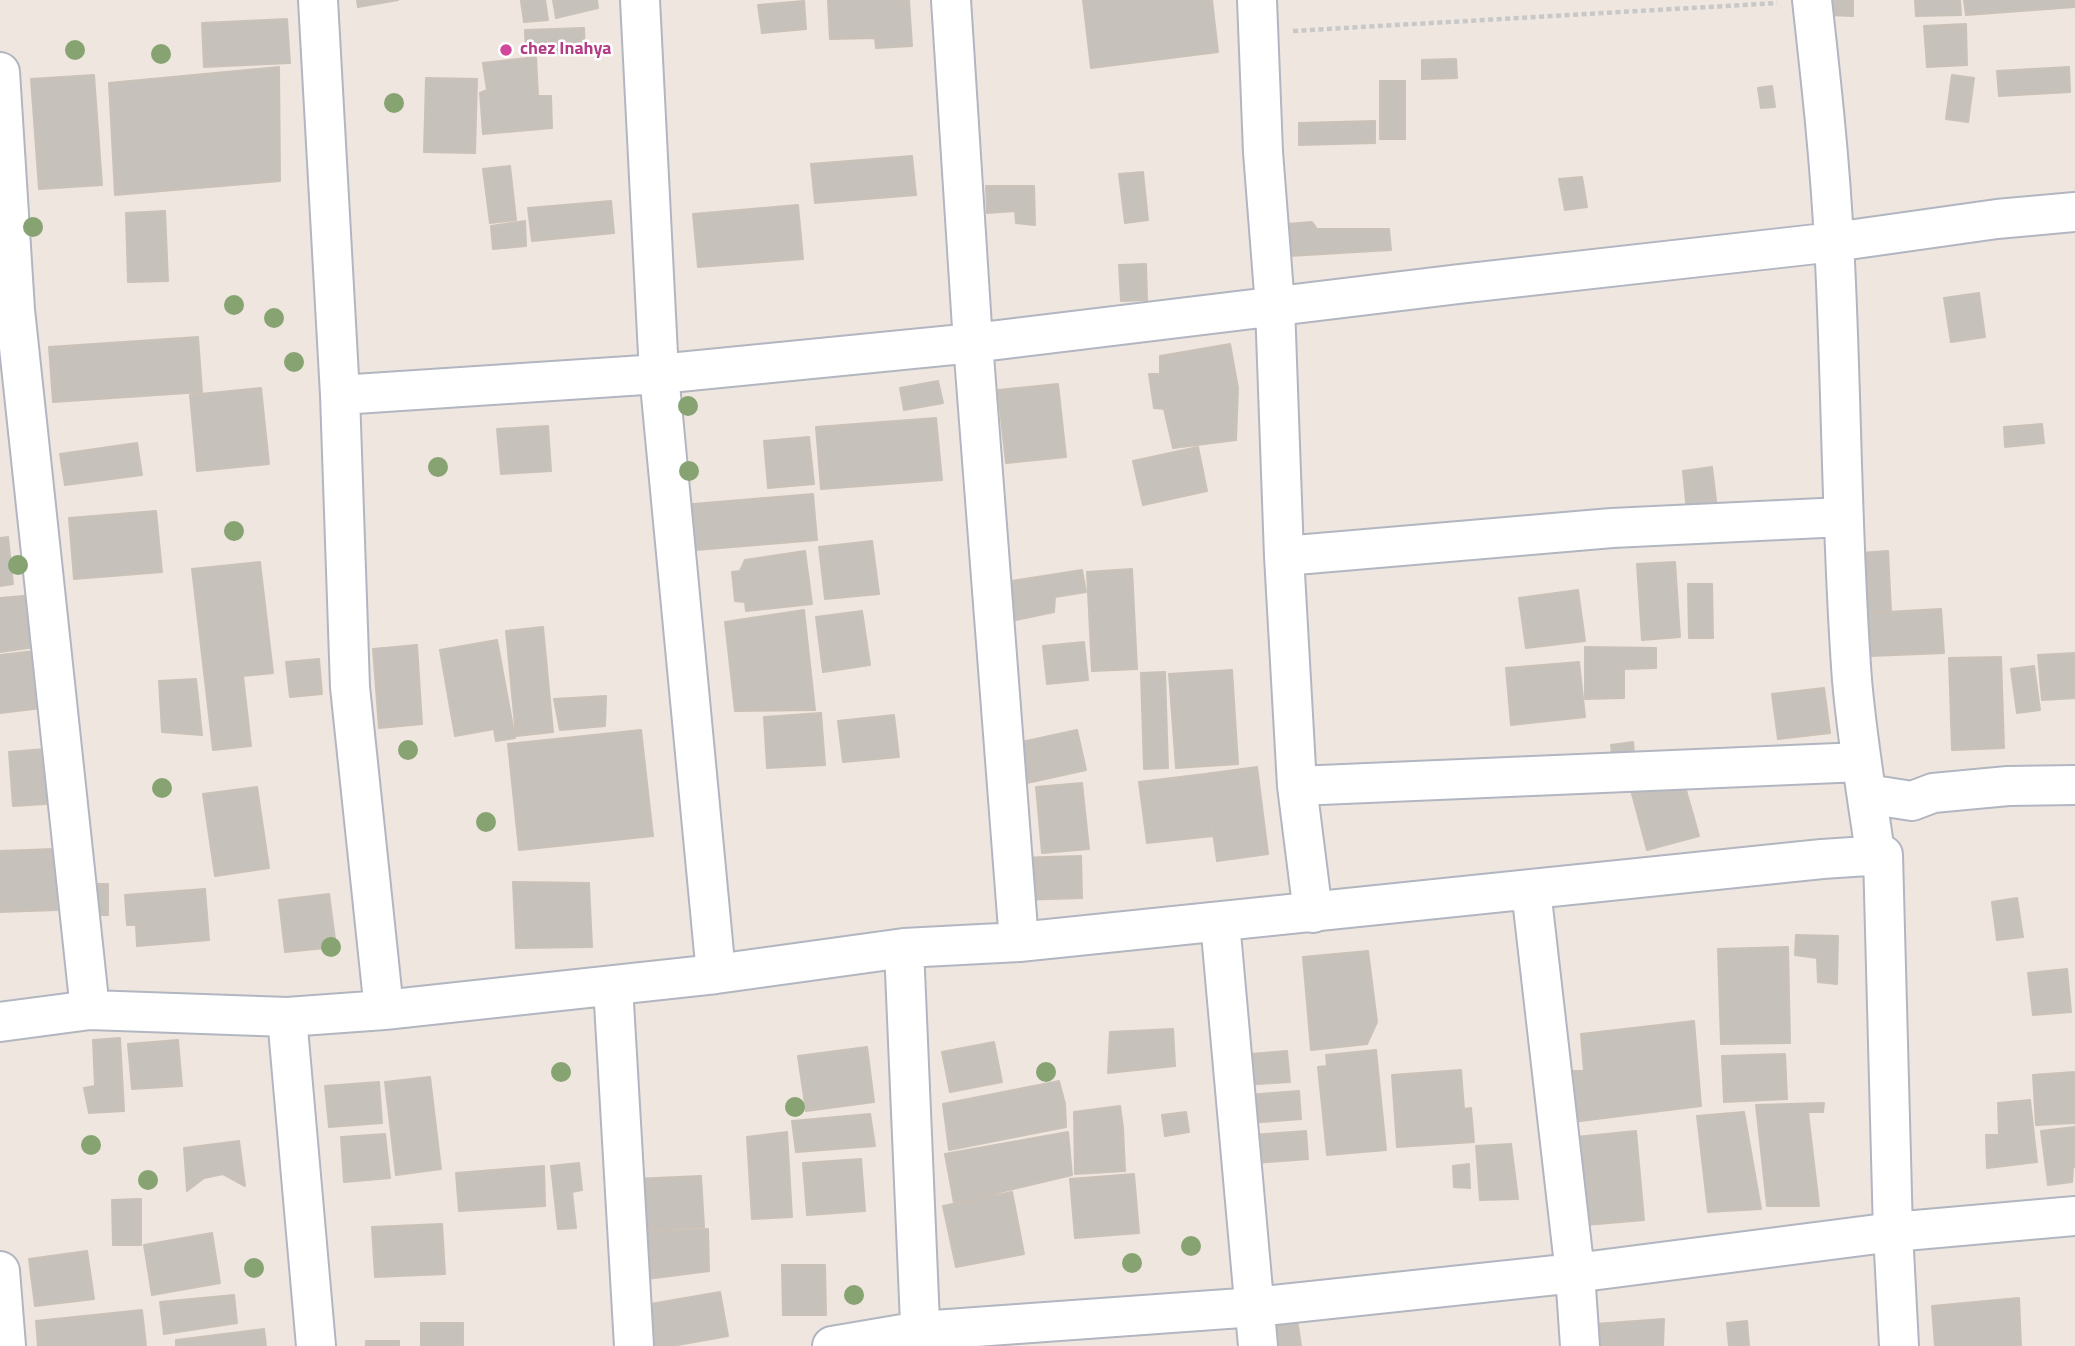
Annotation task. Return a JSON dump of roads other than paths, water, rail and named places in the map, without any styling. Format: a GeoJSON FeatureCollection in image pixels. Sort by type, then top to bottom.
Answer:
{"type":"FeatureCollection","features":[{"type":"Feature","properties":{"kind":"street"},"geometry":{"type":"LineString","coordinates":[[318,0],[340,395],[350,687],[384,1010]]}},
{"type":"Feature","properties":{"kind":"street"},"geometry":{"type":"LineString","coordinates":[[640,0],[659,374],[716,975]]}},
{"type":"Feature","properties":{"kind":"street"},"geometry":{"type":"LineString","coordinates":[[951,0],[973,343],[1019,942]]}},
{"type":"Feature","properties":{"kind":"street"},"geometry":{"type":"LineString","coordinates":[[1812,0],[1825,113],[1834,242],[1843,517],[1852,681],[1875,853],[1883,855]]}},
{"type":"Feature","properties":{"kind":"street"},"geometry":{"type":"LineString","coordinates":[[1257,17],[1263,152],[1275,306],[1284,556],[1297,786],[1312,913]]}},
{"type":"Feature","properties":{"kind":"street"},"geometry":{"type":"LineString","coordinates":[[0,72],[15,310],[90,1010]]}},
{"type":"Feature","properties":{"kind":"street"},"geometry":{"type":"LineString","coordinates":[[340,395],[659,374],[973,343],[1834,242],[1997,219],[2075,212]]}},
{"type":"Feature","properties":{"kind":"street"},"geometry":{"type":"LineString","coordinates":[[1284,556],[1612,528],[1843,517]]}},
{"type":"Feature","properties":{"kind":"street"},"geometry":{"type":"LineString","coordinates":[[1297,786],[1864,778],[1912,802],[1933,793],[2008,786],[2075,785]]}},
{"type":"Feature","properties":{"kind":"street"},"geometry":{"type":"LineString","coordinates":[[0,1022],[90,1010],[287,1017],[384,1010],[716,975],[904,948],[1019,942],[1822,859],[1883,855]]}},
{"type":"Feature","properties":{"kind":"street"},"geometry":{"type":"LineString","coordinates":[[1883,855],[1893,1232],[1899,1346]]}},
{"type":"Feature","properties":{"kind":"street"},"geometry":{"type":"LineString","coordinates":[[1531,890],[1575,1273],[1580,1346]]}},
{"type":"Feature","properties":{"kind":"street"},"geometry":{"type":"LineString","coordinates":[[1220,922],[1258,1346]]}},
{"type":"Feature","properties":{"kind":"street"},"geometry":{"type":"LineString","coordinates":[[904,948],[921,1338]]}},
{"type":"Feature","properties":{"kind":"street"},"geometry":{"type":"LineString","coordinates":[[613,986],[634,1346]]}},
{"type":"Feature","properties":{"kind":"street"},"geometry":{"type":"LineString","coordinates":[[287,1017],[316,1346]]}},
{"type":"Feature","properties":{"kind":"street"},"geometry":{"type":"LineString","coordinates":[[832,1346],[1255,1307],[1575,1273],[1893,1232],[2075,1216]]}},
{"type":"Feature","properties":{"kind":"street"},"geometry":{"type":"LineString","coordinates":[[0,1271],[6,1346]]}},
{"type":"Feature","properties":{"kind":"place","name":"chez Inahya"},"geometry":{"type":"Point","coordinates":[506,50]}}]}
